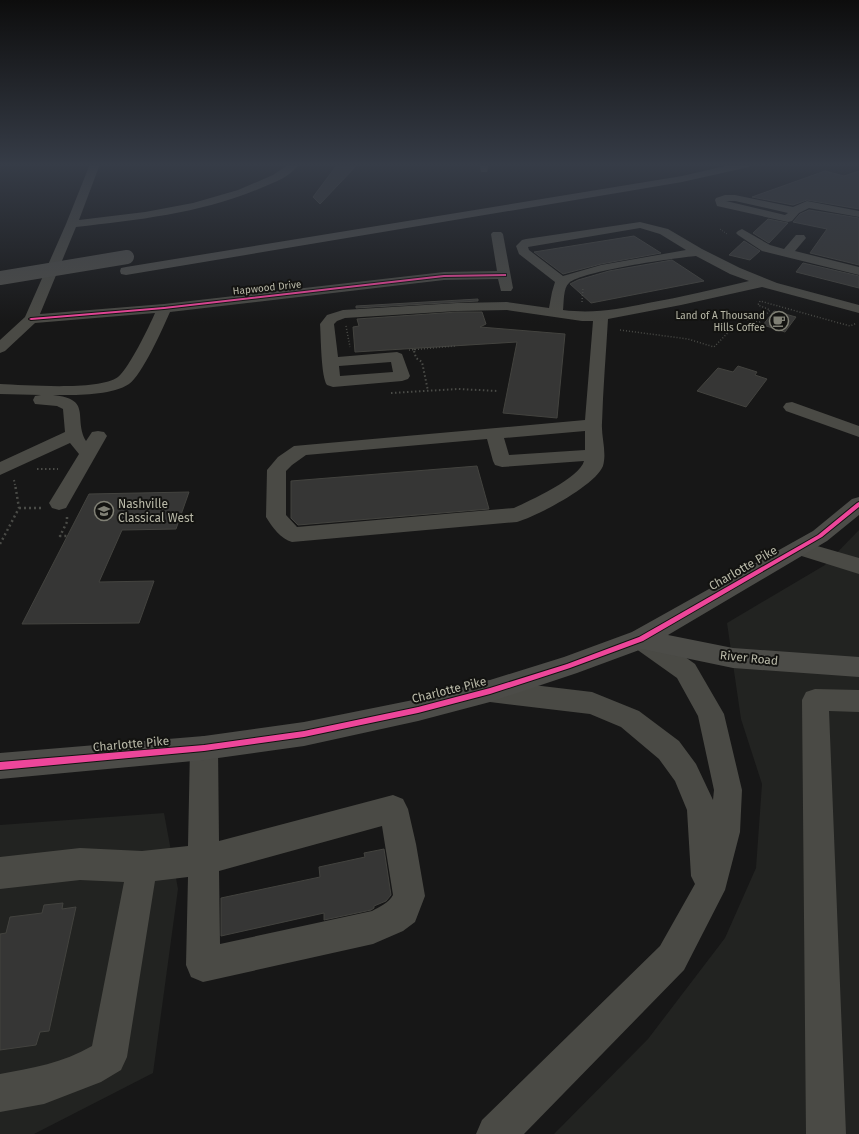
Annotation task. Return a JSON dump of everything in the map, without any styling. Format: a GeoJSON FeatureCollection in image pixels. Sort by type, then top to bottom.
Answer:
{"type":"FeatureCollection","features":[{"type":"Feature","properties":{"kind":"highway"},"geometry":{"type":"LineString","coordinates":[[344,224],[390,217]]}},
{"type":"Feature","properties":{"kind":"highway"},"geometry":{"type":"LineString","coordinates":[[112,273],[455,217]]}},
{"type":"Feature","properties":{"kind":"highway"},"geometry":{"type":"LineString","coordinates":[[0,278],[131,256]]}},
{"type":"Feature","properties":{"kind":"highway"},"geometry":{"type":"LineString","coordinates":[[30,287],[60,282]]}},
{"type":"Feature","properties":{"kind":"main road","name":"Charlotte Pike"},"geometry":{"type":"LineString","coordinates":[[0,766],[204,748],[304,734],[418,710],[490,691],[568,666],[641,639],[820,536],[859,504]]}},
{"type":"Feature","properties":{"kind":"main road","name":"River Road"},"geometry":{"type":"LineString","coordinates":[[641,639],[733,658],[859,667]]}},
{"type":"Feature","properties":{"kind":"street"},"geometry":{"type":"LineString","coordinates":[[0,348],[31,319],[75,217]]}},
{"type":"Feature","properties":{"kind":"street"},"geometry":{"type":"LineString","coordinates":[[72,224],[139,217]]}},
{"type":"Feature","properties":{"kind":"street"},"geometry":{"type":"LineString","coordinates":[[562,281],[523,251],[522,246],[526,243],[542,240],[640,225],[652,225],[698,252],[735,271],[766,282],[772,286],[819,301],[857,317]]}},
{"type":"Feature","properties":{"kind":"street"},"geometry":{"type":"LineString","coordinates":[[742,233],[766,248],[859,271]]}},
{"type":"Feature","properties":{"kind":"street"},"geometry":{"type":"LineString","coordinates":[[497,234],[505,275],[507,306]]}},
{"type":"Feature","properties":{"kind":"street"},"geometry":{"type":"LineString","coordinates":[[787,253],[800,238]]}},
{"type":"Feature","properties":{"kind":"street"},"geometry":{"type":"LineString","coordinates":[[556,313],[557,297],[562,281],[572,275],[600,268],[698,252]]}},
{"type":"Feature","properties":{"kind":"street","name":"Hapwood Drive"},"geometry":{"type":"LineString","coordinates":[[31,319],[164,308],[444,276],[505,275]]}},
{"type":"Feature","properties":{"kind":"street"},"geometry":{"type":"LineString","coordinates":[[330,362],[326,324],[332,318],[343,314],[457,307],[507,306],[582,317],[601,316],[681,301],[766,282]]}},
{"type":"Feature","properties":{"kind":"street"},"geometry":{"type":"LineString","coordinates":[[819,301],[834,294],[859,301]]}},
{"type":"Feature","properties":{"kind":"street"},"geometry":{"type":"LineString","coordinates":[[772,297],[859,305]]}},
{"type":"Feature","properties":{"kind":"street"},"geometry":{"type":"LineString","coordinates":[[0,400],[46,400],[66,403],[120,383],[128,376],[164,308]]}},
{"type":"Feature","properties":{"kind":"street"},"geometry":{"type":"LineString","coordinates":[[593,425],[302,450],[285,461],[277,470],[276,517],[292,535],[516,515],[550,500],[578,481],[593,466],[595,455],[593,425],[601,316]]}},
{"type":"Feature","properties":{"kind":"street"},"geometry":{"type":"LineString","coordinates":[[0,389],[92,390],[108,388]]}},
{"type":"Feature","properties":{"kind":"street"},"geometry":{"type":"LineString","coordinates":[[66,403],[71,407],[74,434],[79,445],[88,452]]}},
{"type":"Feature","properties":{"kind":"street"},"geometry":{"type":"LineString","coordinates":[[792,407],[859,432]]}},
{"type":"Feature","properties":{"kind":"street"},"geometry":{"type":"LineString","coordinates":[[7,477],[74,434]]}},
{"type":"Feature","properties":{"kind":"street"},"geometry":{"type":"LineString","coordinates":[[494,434],[502,462],[595,455]]}},
{"type":"Feature","properties":{"kind":"street"},"geometry":{"type":"LineString","coordinates":[[51,502],[98,436]]}},
{"type":"Feature","properties":{"kind":"street"},"geometry":{"type":"LineString","coordinates":[[800,548],[859,566]]}},
{"type":"Feature","properties":{"kind":"street"},"geometry":{"type":"LineString","coordinates":[[496,1134],[672,958],[708,890],[725,832],[728,790],[711,714],[686,672],[641,639]]}},
{"type":"Feature","properties":{"kind":"street"},"geometry":{"type":"LineString","coordinates":[[490,691],[592,702],[630,719],[668,750],[686,773],[702,810],[708,890]]}},
{"type":"Feature","properties":{"kind":"street"},"geometry":{"type":"LineString","coordinates":[[826,1134],[815,700],[859,701]]}},
{"type":"Feature","properties":{"kind":"street"},"geometry":{"type":"LineString","coordinates":[[0,873],[80,864],[142,867],[204,860],[393,809],[409,896],[402,910],[391,919],[373,927],[203,965],[204,860],[204,748]]}},
{"type":"Feature","properties":{"kind":"street"},"geometry":{"type":"LineString","coordinates":[[0,1093],[44,1085],[88,1069],[108,1057],[142,867]]}},
{"type":"Feature","properties":{"kind":"path"},"geometry":{"type":"LineString","coordinates":[[582,304],[584,282]]}},
{"type":"Feature","properties":{"kind":"path"},"geometry":{"type":"LineString","coordinates":[[620,330],[688,339],[714,347],[741,318],[760,322],[770,310],[758,305],[760,301],[850,326],[857,317]]}},
{"type":"Feature","properties":{"kind":"path"},"geometry":{"type":"LineString","coordinates":[[346,325],[351,354]]}},
{"type":"Feature","properties":{"kind":"path"},"geometry":{"type":"LineString","coordinates":[[406,350],[456,346]]}},
{"type":"Feature","properties":{"kind":"path"},"geometry":{"type":"LineString","coordinates":[[414,349],[416,358],[422,362],[428,391]]}},
{"type":"Feature","properties":{"kind":"path"},"geometry":{"type":"LineString","coordinates":[[388,394],[481,389],[498,391]]}},
{"type":"Feature","properties":{"kind":"path"},"geometry":{"type":"LineString","coordinates":[[35,469],[59,469],[56,476]]}},
{"type":"Feature","properties":{"kind":"path"},"geometry":{"type":"LineString","coordinates":[[0,544],[19,508],[7,477],[21,476]]}},
{"type":"Feature","properties":{"kind":"path"},"geometry":{"type":"LineString","coordinates":[[40,508],[51,502]]}},
{"type":"Feature","properties":{"kind":"shaded area"},"geometry":{"type":"Polygon","coordinates":[[[859,530],[859,1134],[554,1134],[648,1039],[725,938],[756,868],[762,784],[741,719],[727,623],[825,565],[859,530]]]}},
{"type":"Feature","properties":{"kind":"shaded area"},"geometry":{"type":"Polygon","coordinates":[[[164,813],[178,889],[153,1073],[34,1134],[0,1134],[0,825],[164,813]]]}},
{"type":"Feature","properties":{"kind":"building"},"geometry":{"type":"Polygon","coordinates":[[[797,217],[859,218],[859,265],[810,253],[827,229],[793,222],[797,217]]]}},
{"type":"Feature","properties":{"kind":"building"},"geometry":{"type":"Polygon","coordinates":[[[768,219],[788,223],[769,243],[753,233],[768,219]]]}},
{"type":"Feature","properties":{"kind":"building"},"geometry":{"type":"Polygon","coordinates":[[[634,236],[661,253],[601,264],[563,274],[534,252],[634,236]]]}},
{"type":"Feature","properties":{"kind":"building"},"geometry":{"type":"Polygon","coordinates":[[[744,241],[760,251],[750,260],[729,255],[744,241]]]}},
{"type":"Feature","properties":{"kind":"building"},"geometry":{"type":"Polygon","coordinates":[[[672,260],[704,281],[591,303],[570,284],[578,280],[609,271],[672,260]]]}},
{"type":"Feature","properties":{"kind":"building"},"geometry":{"type":"Polygon","coordinates":[[[803,263],[859,276],[859,288],[796,272],[803,263]]]}},
{"type":"Feature","properties":{"kind":"building"},"geometry":{"type":"Polygon","coordinates":[[[478,299],[478,301],[356,308],[356,306],[478,299]]]}},
{"type":"Feature","properties":{"kind":"building","name":"Land of A Thousand Hills Coffee"},"geometry":{"type":"Polygon","coordinates":[[[774,311],[796,317],[785,332],[763,325],[774,311]]]}},
{"type":"Feature","properties":{"kind":"building"},"geometry":{"type":"Polygon","coordinates":[[[457,312],[482,312],[486,324],[480,327],[565,334],[557,418],[503,413],[517,342],[355,352],[353,327],[359,326],[357,319],[457,312]]]}},
{"type":"Feature","properties":{"kind":"building"},"geometry":{"type":"Polygon","coordinates":[[[738,366],[757,372],[755,375],[767,379],[746,407],[697,391],[718,368],[733,372],[738,366]]]}},
{"type":"Feature","properties":{"kind":"building"},"geometry":{"type":"Polygon","coordinates":[[[477,466],[489,509],[298,525],[291,518],[291,481],[477,466]]]}},
{"type":"Feature","properties":{"kind":"building"},"geometry":{"type":"Polygon","coordinates":[[[189,492],[176,529],[122,530],[99,582],[154,581],[139,623],[22,624],[89,494],[189,492]]]}},
{"type":"Feature","properties":{"kind":"building"},"geometry":{"type":"Polygon","coordinates":[[[384,849],[391,895],[386,901],[374,906],[371,910],[324,920],[324,913],[221,936],[221,898],[320,877],[319,867],[365,857],[364,853],[384,849]]]}},
{"type":"Feature","properties":{"kind":"building"},"geometry":{"type":"Polygon","coordinates":[[[63,903],[62,909],[76,907],[49,1031],[40,1032],[36,1045],[0,1050],[0,934],[6,933],[10,917],[42,913],[44,905],[63,903]]]}},
{"type":"Feature","properties":{"kind":"cycle path"},"geometry":{"type":"LineString","coordinates":[[31,319],[164,308],[444,276],[505,275]]}},
{"type":"Feature","properties":{"kind":"cycle path"},"geometry":{"type":"LineString","coordinates":[[0,766],[204,748],[304,734],[418,710],[490,691],[568,666],[641,639],[820,536],[859,504]]}},
{"type":"Feature","properties":{"kind":"place","name":"Land of A Thousand Hills Coffee"},"geometry":{"type":"Point","coordinates":[779,321]}},
{"type":"Feature","properties":{"kind":"place","name":"Nashville Classical West"},"geometry":{"type":"Point","coordinates":[104,511]}}]}
